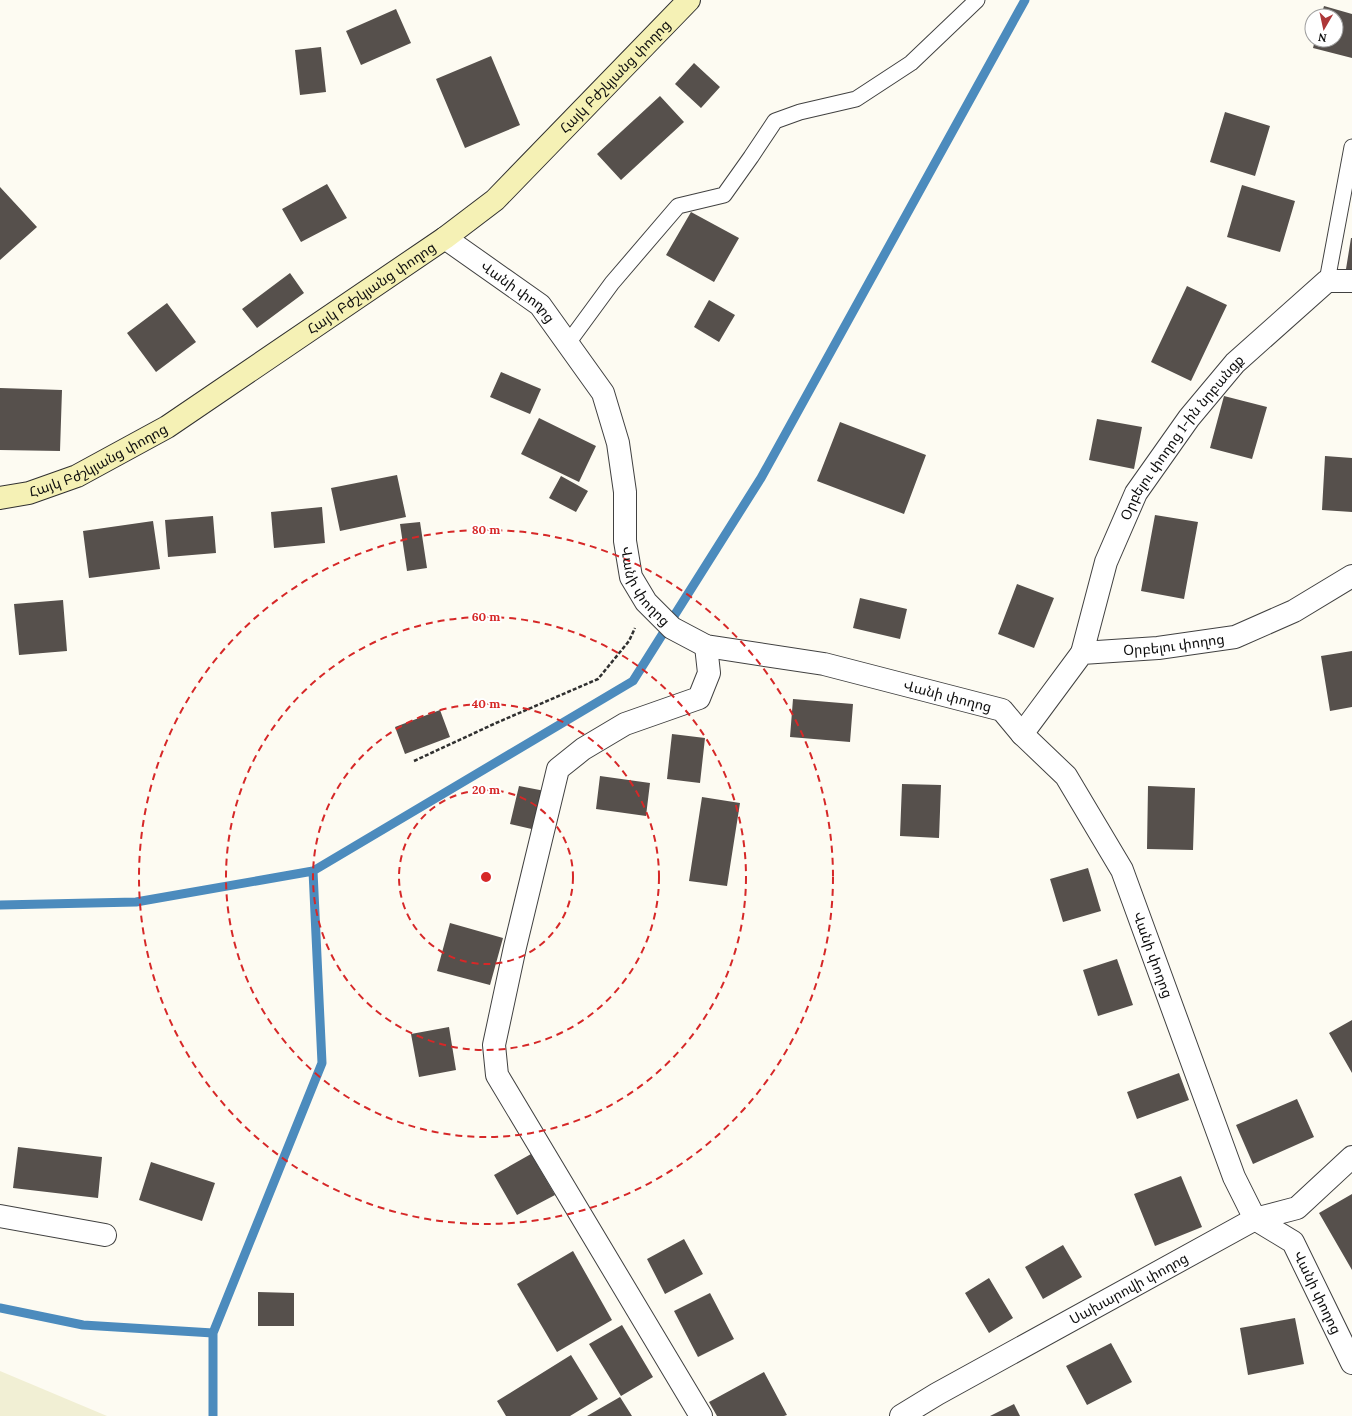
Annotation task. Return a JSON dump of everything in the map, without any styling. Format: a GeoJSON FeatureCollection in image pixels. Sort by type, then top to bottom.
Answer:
{"type":"FeatureCollection","features":[{"type":"Feature","properties":{"kind":"main road","name":"Հայկ Բժշկյանց փողոց"},"geometry":{"type":"LineString","coordinates":[[0,498],[29,493],[78,476],[167,427],[445,238],[495,200],[689,0]]}},
{"type":"Feature","properties":{"kind":"street","name":"Վանի փողոց"},"geometry":{"type":"LineString","coordinates":[[445,238],[540,305],[603,393],[618,443],[625,492],[625,541],[631,577],[646,602],[672,628],[706,646],[824,664],[1002,710],[1022,734],[1066,776],[1122,870],[1234,1177],[1255,1219],[1293,1242],[1352,1362]]}},
{"type":"Feature","properties":{"kind":"street"},"geometry":{"type":"LineString","coordinates":[[1326,281],[1352,281]]}},
{"type":"Feature","properties":{"kind":"street","name":"Օրբելու փողոց 1-ին նրբանցք"},"geometry":{"type":"LineString","coordinates":[[1082,653],[1106,562],[1136,493],[1189,418],[1235,363],[1326,281]]}},
{"type":"Feature","properties":{"kind":"street","name":"Օրբելու փողոց"},"geometry":{"type":"LineString","coordinates":[[1082,653],[1158,648],[1235,636],[1294,611],[1352,576]]}},
{"type":"Feature","properties":{"kind":"street"},"geometry":{"type":"LineString","coordinates":[[701,1416],[497,1075],[494,1045],[558,769],[583,749],[625,724],[699,698],[709,672],[706,646]]}},
{"type":"Feature","properties":{"kind":"street"},"geometry":{"type":"LineString","coordinates":[[1022,734],[1082,653]]}},
{"type":"Feature","properties":{"kind":"street","name":"Սախարովի փողոց"},"geometry":{"type":"LineString","coordinates":[[900,1416],[937,1394],[1255,1219],[1297,1208],[1352,1158]]}},
{"type":"Feature","properties":{"kind":"street"},"geometry":{"type":"LineString","coordinates":[[0,1216],[105,1235]]}},
{"type":"Feature","properties":{"kind":"lane"},"geometry":{"type":"LineString","coordinates":[[568,343],[612,283],[678,206],[724,195],[775,121],[800,112],[856,99],[911,63],[977,0]]}},
{"type":"Feature","properties":{"kind":"lane"},"geometry":{"type":"LineString","coordinates":[[1326,281],[1352,147]]}},
{"type":"Feature","properties":{"kind":"path"},"geometry":{"type":"LineString","coordinates":[[414,761],[496,723],[598,679],[629,641],[646,602]]}},
{"type":"Feature","properties":{"kind":"shaded area"},"geometry":{"type":"Polygon","coordinates":[[[0,1371],[107,1416],[0,1416],[0,1371]]]}},
{"type":"Feature","properties":{"kind":"building"},"geometry":{"type":"Polygon","coordinates":[[[396,9],[411,43],[361,65],[346,31],[396,9]]]}},
{"type":"Feature","properties":{"kind":"building"},"geometry":{"type":"Polygon","coordinates":[[[1344,12],[1352,14],[1352,58],[1313,48],[1344,48],[1344,12]]]}},
{"type":"Feature","properties":{"kind":"building"},"geometry":{"type":"Polygon","coordinates":[[[321,47],[326,92],[300,95],[295,50],[321,47]]]}},
{"type":"Feature","properties":{"kind":"building"},"geometry":{"type":"Polygon","coordinates":[[[491,56],[520,125],[465,148],[436,79],[491,56]]]}},
{"type":"Feature","properties":{"kind":"building"},"geometry":{"type":"Polygon","coordinates":[[[694,63],[720,87],[701,108],[675,84],[694,63]]]}},
{"type":"Feature","properties":{"kind":"building"},"geometry":{"type":"Polygon","coordinates":[[[660,96],[684,122],[621,180],[597,154],[660,96]]]}},
{"type":"Feature","properties":{"kind":"building"},"geometry":{"type":"Polygon","coordinates":[[[1225,112],[1270,126],[1255,176],[1210,162],[1225,112]]]}},
{"type":"Feature","properties":{"kind":"building"},"geometry":{"type":"Polygon","coordinates":[[[327,184],[347,218],[301,242],[282,209],[327,184]]]}},
{"type":"Feature","properties":{"kind":"building"},"geometry":{"type":"Polygon","coordinates":[[[1242,185],[1295,201],[1280,252],[1227,237],[1242,185]]]}},
{"type":"Feature","properties":{"kind":"building"},"geometry":{"type":"Polygon","coordinates":[[[0,187],[37,227],[0,260],[0,187]]]}},
{"type":"Feature","properties":{"kind":"building"},"geometry":{"type":"Polygon","coordinates":[[[691,212],[739,238],[714,282],[666,255],[691,212]]]}},
{"type":"Feature","properties":{"kind":"building"},"geometry":{"type":"Polygon","coordinates":[[[1352,238],[1352,270],[1346,269],[1352,238]]]}},
{"type":"Feature","properties":{"kind":"building"},"geometry":{"type":"Polygon","coordinates":[[[290,273],[304,293],[257,328],[242,309],[290,273]]]}},
{"type":"Feature","properties":{"kind":"building"},"geometry":{"type":"Polygon","coordinates":[[[1187,286],[1227,305],[1191,381],[1151,362],[1187,286]]]}},
{"type":"Feature","properties":{"kind":"building"},"geometry":{"type":"Polygon","coordinates":[[[709,300],[735,315],[719,342],[694,327],[709,300]]]}},
{"type":"Feature","properties":{"kind":"building"},"geometry":{"type":"Polygon","coordinates":[[[167,303],[196,342],[156,372],[127,333],[167,303]]]}},
{"type":"Feature","properties":{"kind":"building"},"geometry":{"type":"Polygon","coordinates":[[[501,372],[541,389],[530,414],[490,397],[501,372]]]}},
{"type":"Feature","properties":{"kind":"building"},"geometry":{"type":"Polygon","coordinates":[[[0,388],[62,390],[60,451],[0,450],[0,388]]]}},
{"type":"Feature","properties":{"kind":"building"},"geometry":{"type":"Polygon","coordinates":[[[1224,396],[1267,407],[1252,459],[1210,448],[1224,396]]]}},
{"type":"Feature","properties":{"kind":"building"},"geometry":{"type":"Polygon","coordinates":[[[539,418],[596,446],[579,482],[521,454],[539,418]]]}},
{"type":"Feature","properties":{"kind":"building"},"geometry":{"type":"Polygon","coordinates":[[[1097,419],[1142,427],[1134,469],[1089,460],[1097,419]]]}},
{"type":"Feature","properties":{"kind":"building"},"geometry":{"type":"Polygon","coordinates":[[[840,422],[926,455],[904,514],[817,481],[840,422]]]}},
{"type":"Feature","properties":{"kind":"building"},"geometry":{"type":"Polygon","coordinates":[[[1325,456],[1352,458],[1352,512],[1322,510],[1325,456]]]}},
{"type":"Feature","properties":{"kind":"building"},"geometry":{"type":"Polygon","coordinates":[[[397,475],[406,517],[340,531],[331,488],[397,475]]]}},
{"type":"Feature","properties":{"kind":"building"},"geometry":{"type":"Polygon","coordinates":[[[561,476],[588,491],[576,512],[549,498],[561,476]]]}},
{"type":"Feature","properties":{"kind":"building"},"geometry":{"type":"Polygon","coordinates":[[[322,507],[325,543],[274,548],[271,512],[322,507]]]}},
{"type":"Feature","properties":{"kind":"building"},"geometry":{"type":"Polygon","coordinates":[[[1155,515],[1198,522],[1184,599],[1141,591],[1155,515]]]}},
{"type":"Feature","properties":{"kind":"building"},"geometry":{"type":"Polygon","coordinates":[[[213,516],[216,553],[168,557],[165,520],[213,516]]]}},
{"type":"Feature","properties":{"kind":"building"},"geometry":{"type":"Polygon","coordinates":[[[153,521],[160,569],[89,578],[83,531],[153,521]]]}},
{"type":"Feature","properties":{"kind":"building"},"geometry":{"type":"Polygon","coordinates":[[[420,522],[427,568],[407,571],[400,524],[420,522]]]}},
{"type":"Feature","properties":{"kind":"building"},"geometry":{"type":"Polygon","coordinates":[[[1017,584],[1054,598],[1034,648],[998,634],[1017,584]]]}},
{"type":"Feature","properties":{"kind":"building"},"geometry":{"type":"Polygon","coordinates":[[[860,598],[907,609],[900,639],[853,628],[860,598]]]}},
{"type":"Feature","properties":{"kind":"building"},"geometry":{"type":"Polygon","coordinates":[[[63,600],[67,651],[19,655],[14,604],[63,600]]]}},
{"type":"Feature","properties":{"kind":"building"},"geometry":{"type":"Polygon","coordinates":[[[1352,651],[1352,707],[1330,711],[1321,656],[1352,651]]]}},
{"type":"Feature","properties":{"kind":"building"},"geometry":{"type":"Polygon","coordinates":[[[793,699],[853,704],[850,742],[790,737],[793,699]]]}},
{"type":"Feature","properties":{"kind":"building"},"geometry":{"type":"Polygon","coordinates":[[[440,710],[450,737],[405,754],[395,727],[440,710]]]}},
{"type":"Feature","properties":{"kind":"building"},"geometry":{"type":"Polygon","coordinates":[[[672,734],[705,738],[700,783],[667,779],[672,734]]]}},
{"type":"Feature","properties":{"kind":"building"},"geometry":{"type":"Polygon","coordinates":[[[600,776],[650,783],[646,816],[596,809],[600,776]]]}},
{"type":"Feature","properties":{"kind":"building"},"geometry":{"type":"Polygon","coordinates":[[[902,784],[941,785],[939,838],[900,836],[902,784]]]}},
{"type":"Feature","properties":{"kind":"building"},"geometry":{"type":"Polygon","coordinates":[[[519,786],[545,791],[536,830],[510,824],[519,786]]]}},
{"type":"Feature","properties":{"kind":"building"},"geometry":{"type":"Polygon","coordinates":[[[1148,786],[1195,788],[1193,850],[1147,849],[1148,786]]]}},
{"type":"Feature","properties":{"kind":"building"},"geometry":{"type":"Polygon","coordinates":[[[702,797],[740,803],[727,886],[689,881],[702,797]]]}},
{"type":"Feature","properties":{"kind":"building"},"geometry":{"type":"Polygon","coordinates":[[[1088,868],[1101,911],[1063,922],[1050,879],[1088,868]]]}},
{"type":"Feature","properties":{"kind":"building"},"geometry":{"type":"Polygon","coordinates":[[[450,923],[503,938],[490,985],[437,971],[450,923]]]}},
{"type":"Feature","properties":{"kind":"building"},"geometry":{"type":"Polygon","coordinates":[[[1117,959],[1133,1005],[1098,1016],[1083,970],[1117,959]]]}},
{"type":"Feature","properties":{"kind":"building"},"geometry":{"type":"Polygon","coordinates":[[[1352,1020],[1352,1073],[1329,1033],[1352,1020]]]}},
{"type":"Feature","properties":{"kind":"building"},"geometry":{"type":"Polygon","coordinates":[[[449,1027],[456,1070],[419,1077],[411,1034],[449,1027]]]}},
{"type":"Feature","properties":{"kind":"building"},"geometry":{"type":"Polygon","coordinates":[[[1179,1073],[1189,1100],[1137,1119],[1127,1092],[1179,1073]]]}},
{"type":"Feature","properties":{"kind":"building"},"geometry":{"type":"Polygon","coordinates":[[[1297,1099],[1314,1137],[1253,1164],[1236,1125],[1297,1099]]]}},
{"type":"Feature","properties":{"kind":"building"},"geometry":{"type":"Polygon","coordinates":[[[18,1147],[102,1157],[98,1198],[13,1188],[18,1147]]]}},
{"type":"Feature","properties":{"kind":"building"},"geometry":{"type":"Polygon","coordinates":[[[531,1154],[555,1195],[517,1215],[494,1175],[531,1154]]]}},
{"type":"Feature","properties":{"kind":"building"},"geometry":{"type":"Polygon","coordinates":[[[151,1162],[215,1183],[202,1221],[139,1200],[151,1162]]]}},
{"type":"Feature","properties":{"kind":"building"},"geometry":{"type":"Polygon","coordinates":[[[1181,1176],[1202,1227],[1155,1246],[1134,1194],[1181,1176]]]}},
{"type":"Feature","properties":{"kind":"building"},"geometry":{"type":"Polygon","coordinates":[[[1352,1194],[1352,1270],[1319,1213],[1352,1194]]]}},
{"type":"Feature","properties":{"kind":"building"},"geometry":{"type":"Polygon","coordinates":[[[684,1239],[703,1274],[665,1294],[647,1259],[684,1239]]]}},
{"type":"Feature","properties":{"kind":"building"},"geometry":{"type":"Polygon","coordinates":[[[1063,1245],[1082,1277],[1043,1299],[1025,1267],[1063,1245]]]}},
{"type":"Feature","properties":{"kind":"building"},"geometry":{"type":"Polygon","coordinates":[[[573,1251],[612,1320],[557,1352],[517,1284],[573,1251]]]}},
{"type":"Feature","properties":{"kind":"building"},"geometry":{"type":"Polygon","coordinates":[[[989,1278],[1013,1318],[989,1333],[965,1293],[989,1278]]]}},
{"type":"Feature","properties":{"kind":"building"},"geometry":{"type":"Polygon","coordinates":[[[258,1292],[294,1293],[294,1326],[258,1326],[258,1292]]]}},
{"type":"Feature","properties":{"kind":"building"},"geometry":{"type":"Polygon","coordinates":[[[710,1293],[734,1339],[698,1357],[674,1311],[710,1293]]]}},
{"type":"Feature","properties":{"kind":"building"},"geometry":{"type":"Polygon","coordinates":[[[1295,1318],[1304,1364],[1248,1375],[1240,1328],[1295,1318]]]}},
{"type":"Feature","properties":{"kind":"building"},"geometry":{"type":"Polygon","coordinates":[[[622,1325],[653,1377],[621,1396],[589,1344],[622,1325]]]}},
{"type":"Feature","properties":{"kind":"building"},"geometry":{"type":"Polygon","coordinates":[[[1111,1343],[1132,1382],[1087,1405],[1066,1366],[1111,1343]]]}},
{"type":"Feature","properties":{"kind":"building"},"geometry":{"type":"Polygon","coordinates":[[[571,1355],[598,1399],[570,1416],[506,1416],[497,1401],[571,1355]]]}},
{"type":"Feature","properties":{"kind":"building"},"geometry":{"type":"Polygon","coordinates":[[[764,1372],[787,1415],[717,1416],[709,1402],[764,1372]]]}},
{"type":"Feature","properties":{"kind":"building"},"geometry":{"type":"Polygon","coordinates":[[[620,1397],[632,1416],[587,1416],[620,1397]]]}},
{"type":"Feature","properties":{"kind":"building"},"geometry":{"type":"Polygon","coordinates":[[[1014,1404],[1020,1416],[990,1416],[1014,1404]]]}},
{"type":"Feature","properties":{"kind":"waterway"},"geometry":{"type":"LineString","coordinates":[[0,905],[136,902],[313,871],[633,681],[761,478],[1025,0]]}},
{"type":"Feature","properties":{"kind":"waterway"},"geometry":{"type":"LineString","coordinates":[[213,1416],[213,1333],[322,1063],[313,871]]}},
{"type":"Feature","properties":{"kind":"waterway"},"geometry":{"type":"LineString","coordinates":[[0,1308],[83,1325],[213,1333]]}}]}
